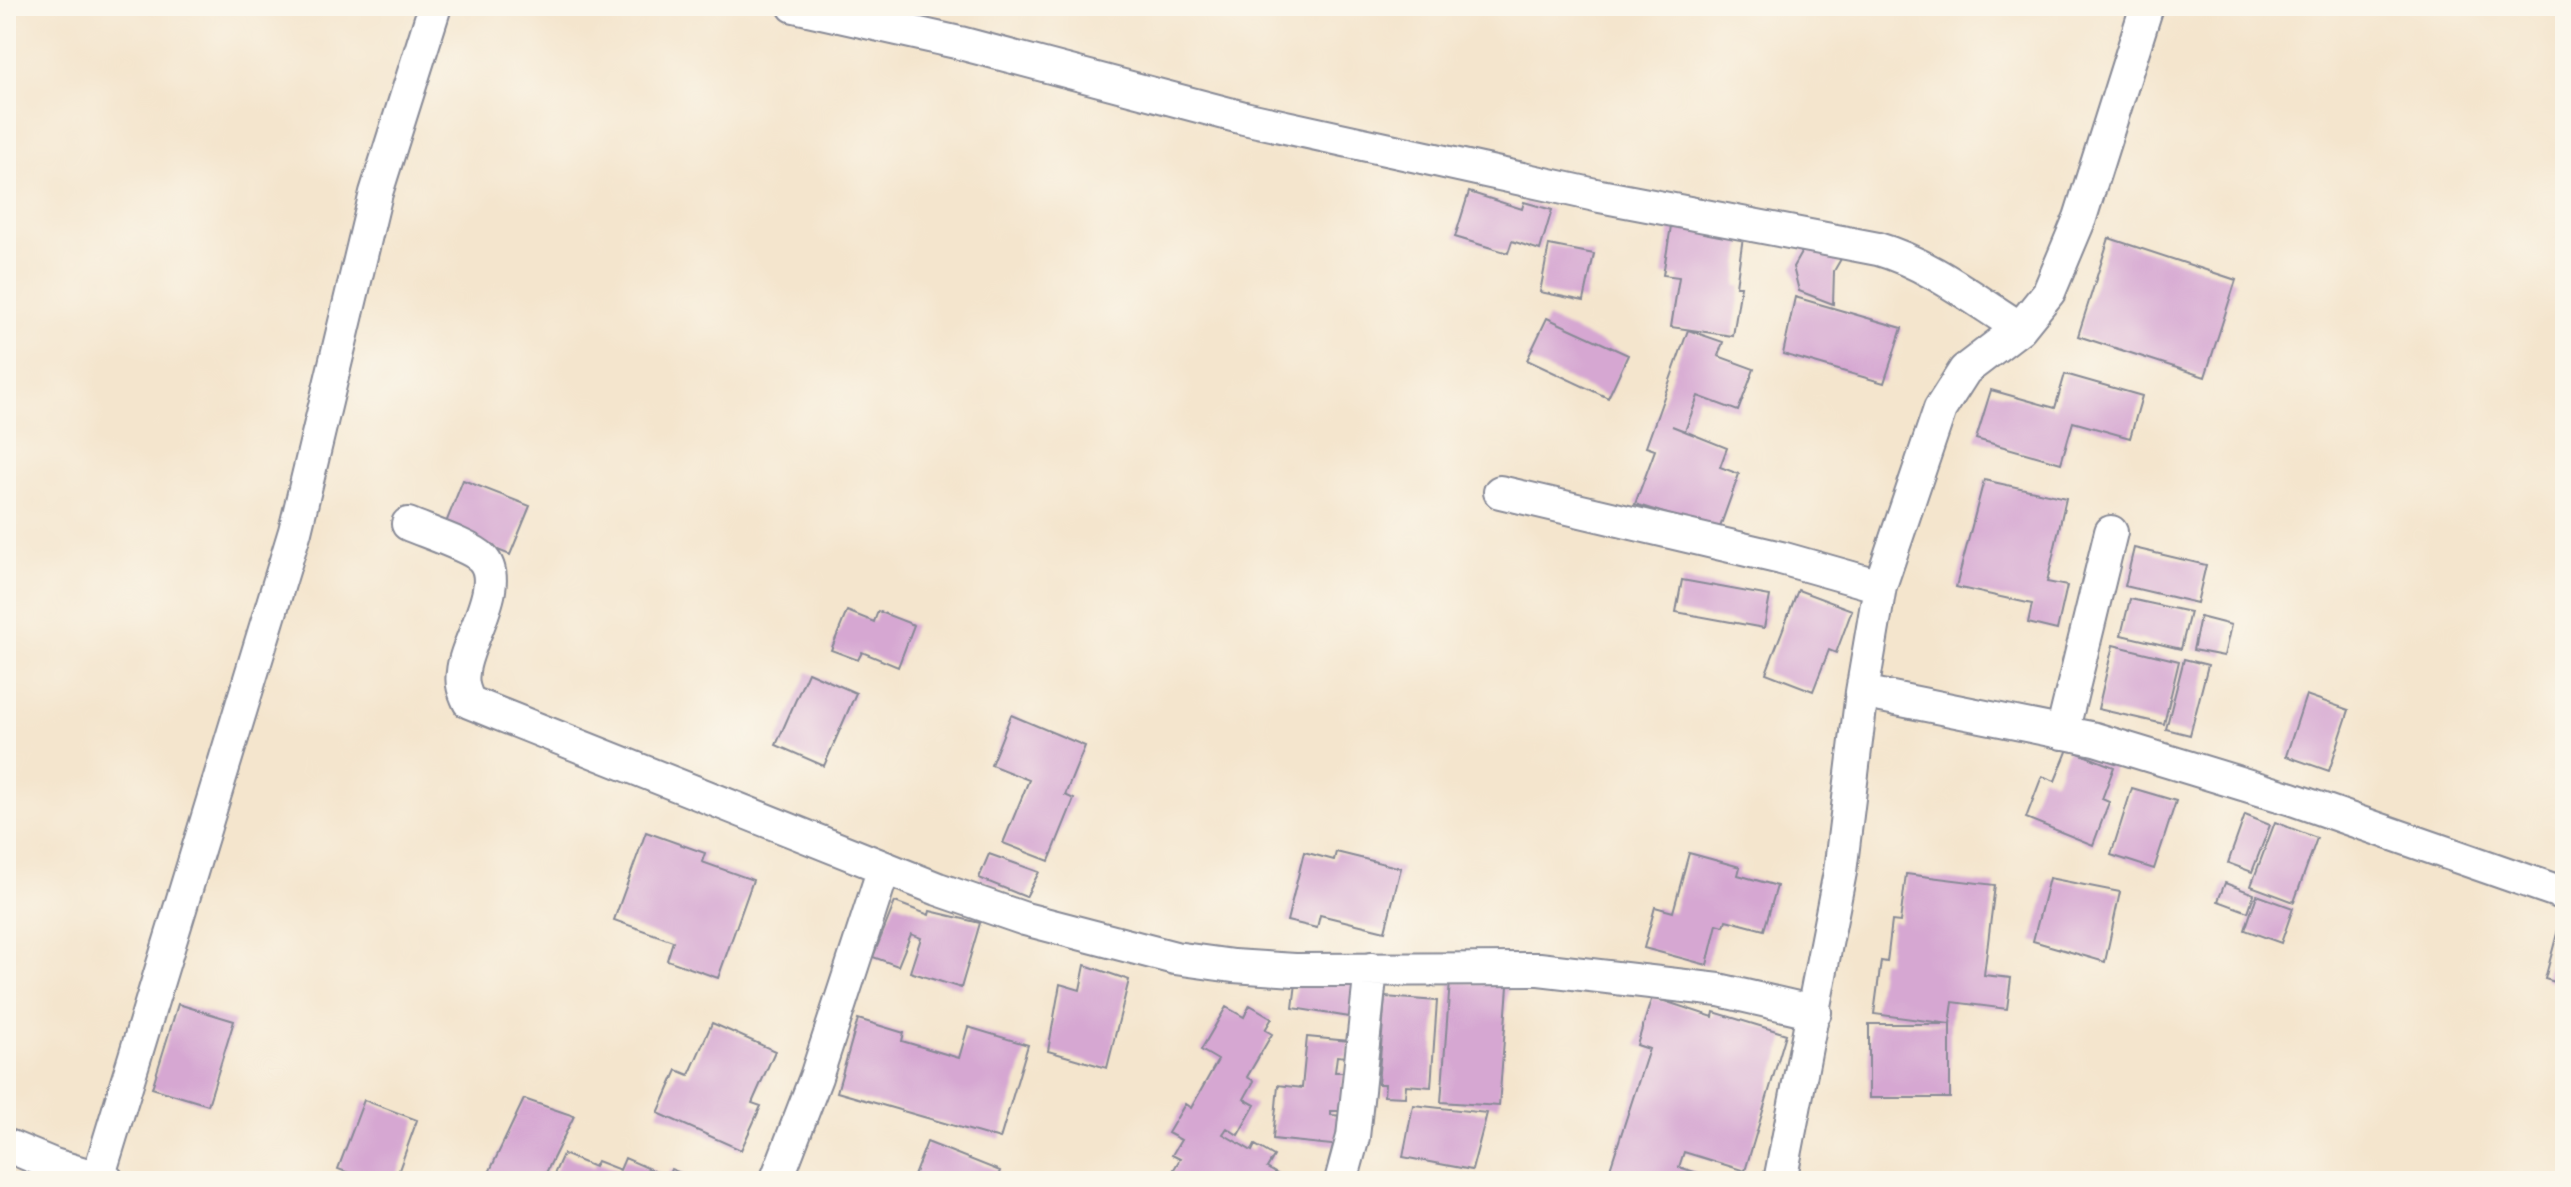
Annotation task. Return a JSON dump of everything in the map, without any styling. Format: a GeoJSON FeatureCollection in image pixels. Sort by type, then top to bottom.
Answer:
{"type":"FeatureCollection","features":[{"type":"Feature","properties":{"kind":"street"},"geometry":{"type":"LineString","coordinates":[[6,1145],[54,1165],[103,1180],[295,531],[376,193],[435,6]]}},
{"type":"Feature","properties":{"kind":"street"},"geometry":{"type":"LineString","coordinates":[[794,6],[960,43],[1244,118],[1600,196],[1878,249],[1903,256],[1930,271],[2020,328]]}},
{"type":"Feature","properties":{"kind":"street"},"geometry":{"type":"LineString","coordinates":[[1780,1181],[1840,872],[1862,692],[1880,586],[1940,409],[1965,370],[2020,328],[2049,292],[2080,218],[2147,6]]}},
{"type":"Feature","properties":{"kind":"street"},"geometry":{"type":"LineString","coordinates":[[1500,492],[1781,558],[1880,586]]}},
{"type":"Feature","properties":{"kind":"street"},"geometry":{"type":"LineString","coordinates":[[408,524],[479,555],[487,565],[489,592],[463,669],[462,687],[469,702],[884,868],[1025,919],[1175,958],[1295,970],[1539,969],[1719,990],[1815,1012]]}},
{"type":"Feature","properties":{"kind":"street"},"geometry":{"type":"LineString","coordinates":[[2062,733],[2111,532]]}},
{"type":"Feature","properties":{"kind":"street"},"geometry":{"type":"LineString","coordinates":[[1862,692],[2095,739],[2292,799],[2565,894]]}},
{"type":"Feature","properties":{"kind":"street"},"geometry":{"type":"LineString","coordinates":[[776,1181],[816,1077],[884,868]]}},
{"type":"Feature","properties":{"kind":"street"},"geometry":{"type":"LineString","coordinates":[[1341,1181],[1353,1137],[1371,969]]}},
{"type":"Feature","properties":{"kind":"building"},"geometry":{"type":"Polygon","coordinates":[[[1469,192],[1522,209],[1524,202],[1552,210],[1540,250],[1512,241],[1508,253],[1455,237],[1469,192]]]}},
{"type":"Feature","properties":{"kind":"building"},"geometry":{"type":"Polygon","coordinates":[[[1671,226],[1743,237],[1736,286],[1741,286],[1733,336],[1671,327],[1679,277],[1663,275],[1671,226]]]}},
{"type":"Feature","properties":{"kind":"building"},"geometry":{"type":"Polygon","coordinates":[[[2109,238],[2236,280],[2205,377],[2078,336],[2109,238]]]}},
{"type":"Feature","properties":{"kind":"building"},"geometry":{"type":"Polygon","coordinates":[[[1806,244],[1845,252],[1834,271],[1833,304],[1799,291],[1793,267],[1806,244]]]}},
{"type":"Feature","properties":{"kind":"building"},"geometry":{"type":"Polygon","coordinates":[[[1549,245],[1594,254],[1584,301],[1540,292],[1549,245]]]}},
{"type":"Feature","properties":{"kind":"building"},"geometry":{"type":"Polygon","coordinates":[[[1795,297],[1902,328],[1884,383],[1783,354],[1795,297]]]}},
{"type":"Feature","properties":{"kind":"building"},"geometry":{"type":"Polygon","coordinates":[[[1547,318],[1628,355],[1608,398],[1527,360],[1547,318]]]}},
{"type":"Feature","properties":{"kind":"building"},"geometry":{"type":"Polygon","coordinates":[[[1688,330],[1723,342],[1718,356],[1754,369],[1738,411],[1698,396],[1685,431],[1672,426],[1727,448],[1720,467],[1739,474],[1719,530],[1635,504],[1655,450],[1646,447],[1688,330]]]}},
{"type":"Feature","properties":{"kind":"building"},"geometry":{"type":"Polygon","coordinates":[[[2065,374],[2142,396],[2130,438],[2073,422],[2061,463],[1976,439],[1991,390],[2055,408],[2065,374]]]}},
{"type":"Feature","properties":{"kind":"building"},"geometry":{"type":"Polygon","coordinates":[[[463,480],[530,506],[510,555],[444,528],[463,480]]]}},
{"type":"Feature","properties":{"kind":"building"},"geometry":{"type":"Polygon","coordinates":[[[1984,480],[2066,498],[2047,582],[2067,586],[2057,630],[2028,623],[2032,604],[1956,587],[1984,480]]]}},
{"type":"Feature","properties":{"kind":"building"},"geometry":{"type":"Polygon","coordinates":[[[2134,548],[2206,565],[2197,603],[2125,586],[2134,548]]]}},
{"type":"Feature","properties":{"kind":"building"},"geometry":{"type":"Polygon","coordinates":[[[1682,580],[1770,596],[1764,628],[1676,612],[1682,580]]]}},
{"type":"Feature","properties":{"kind":"building"},"geometry":{"type":"Polygon","coordinates":[[[1798,590],[1852,610],[1836,653],[1829,650],[1813,691],[1766,673],[1798,590]]]}},
{"type":"Feature","properties":{"kind":"building"},"geometry":{"type":"Polygon","coordinates":[[[2130,599],[2190,612],[2181,649],[2121,635],[2130,599]]]}},
{"type":"Feature","properties":{"kind":"building"},"geometry":{"type":"Polygon","coordinates":[[[847,611],[874,622],[878,611],[914,625],[898,667],[862,652],[858,660],[831,650],[847,611]]]}},
{"type":"Feature","properties":{"kind":"building"},"geometry":{"type":"Polygon","coordinates":[[[2200,617],[2231,625],[2224,656],[2193,650],[2200,617]]]}},
{"type":"Feature","properties":{"kind":"building"},"geometry":{"type":"Polygon","coordinates":[[[2113,645],[2179,661],[2164,724],[2098,709],[2113,645]]]}},
{"type":"Feature","properties":{"kind":"building"},"geometry":{"type":"Polygon","coordinates":[[[2184,659],[2208,665],[2190,735],[2166,729],[2184,659]]]}},
{"type":"Feature","properties":{"kind":"building"},"geometry":{"type":"Polygon","coordinates":[[[808,672],[856,693],[824,766],[776,745],[808,672]]]}},
{"type":"Feature","properties":{"kind":"building"},"geometry":{"type":"Polygon","coordinates":[[[2306,695],[2349,710],[2329,771],[2286,756],[2306,695]]]}},
{"type":"Feature","properties":{"kind":"building"},"geometry":{"type":"Polygon","coordinates":[[[1011,715],[1085,746],[1065,795],[1074,799],[1049,861],[1003,843],[1029,780],[991,765],[1011,715]]]}},
{"type":"Feature","properties":{"kind":"building"},"geometry":{"type":"Polygon","coordinates":[[[2068,749],[2114,767],[2102,799],[2109,802],[2093,845],[2026,818],[2042,776],[2055,781],[2068,749]]]}},
{"type":"Feature","properties":{"kind":"building"},"geometry":{"type":"Polygon","coordinates":[[[2132,788],[2176,801],[2154,869],[2111,855],[2132,788]]]}},
{"type":"Feature","properties":{"kind":"building"},"geometry":{"type":"Polygon","coordinates":[[[2245,815],[2270,825],[2252,872],[2228,863],[2245,815]]]}},
{"type":"Feature","properties":{"kind":"building"},"geometry":{"type":"Polygon","coordinates":[[[2275,822],[2317,838],[2294,902],[2251,886],[2275,822]]]}},
{"type":"Feature","properties":{"kind":"building"},"geometry":{"type":"Polygon","coordinates":[[[646,832],[705,853],[702,862],[753,880],[718,978],[667,960],[673,941],[614,920],[646,832]]]}},
{"type":"Feature","properties":{"kind":"building"},"geometry":{"type":"Polygon","coordinates":[[[1304,852],[1334,860],[1336,852],[1401,868],[1385,931],[1320,915],[1317,928],[1287,921],[1304,852]]]}},
{"type":"Feature","properties":{"kind":"building"},"geometry":{"type":"Polygon","coordinates":[[[1689,853],[1740,867],[1738,875],[1777,886],[1764,930],[1726,920],[1724,926],[1717,924],[1707,965],[1644,948],[1655,907],[1673,912],[1689,853]]]}},
{"type":"Feature","properties":{"kind":"building"},"geometry":{"type":"Polygon","coordinates":[[[989,854],[1039,872],[1026,897],[979,878],[989,854]]]}},
{"type":"Feature","properties":{"kind":"building"},"geometry":{"type":"Polygon","coordinates":[[[1906,874],[1995,885],[1984,975],[2011,978],[2007,1009],[1953,1002],[1950,1024],[1874,1014],[1881,961],[1887,962],[1892,921],[1900,922],[1906,874]]]}},
{"type":"Feature","properties":{"kind":"building"},"geometry":{"type":"Polygon","coordinates":[[[2049,878],[2120,892],[2105,962],[2033,941],[2049,878]]]}},
{"type":"Feature","properties":{"kind":"building"},"geometry":{"type":"Polygon","coordinates":[[[2225,883],[2254,894],[2248,912],[2218,901],[2225,883]]]}},
{"type":"Feature","properties":{"kind":"building"},"geometry":{"type":"Polygon","coordinates":[[[2257,895],[2293,908],[2281,943],[2245,930],[2257,895]]]}},
{"type":"Feature","properties":{"kind":"building"},"geometry":{"type":"Polygon","coordinates":[[[895,902],[929,915],[930,911],[980,923],[961,988],[910,972],[921,938],[911,934],[898,966],[873,957],[895,902]]]}},
{"type":"Feature","properties":{"kind":"building"},"geometry":{"type":"Polygon","coordinates":[[[2559,926],[2565,927],[2565,985],[2545,979],[2559,926]]]}},
{"type":"Feature","properties":{"kind":"building"},"geometry":{"type":"Polygon","coordinates":[[[1085,965],[1129,980],[1107,1068],[1048,1051],[1060,984],[1080,990],[1085,965]]]}},
{"type":"Feature","properties":{"kind":"building"},"geometry":{"type":"Polygon","coordinates":[[[1297,975],[1364,980],[1356,1018],[1293,1008],[1297,975]]]}},
{"type":"Feature","properties":{"kind":"building"},"geometry":{"type":"Polygon","coordinates":[[[1450,981],[1508,986],[1499,1106],[1441,1102],[1450,981]]]}},
{"type":"Feature","properties":{"kind":"building"},"geometry":{"type":"Polygon","coordinates":[[[1385,997],[1437,1001],[1431,1087],[1406,1085],[1405,1097],[1384,1096],[1385,1084],[1378,1084],[1385,997]]]}},
{"type":"Feature","properties":{"kind":"building"},"geometry":{"type":"Polygon","coordinates":[[[1652,997],[1713,1017],[1714,1012],[1786,1034],[1745,1171],[1684,1152],[1679,1167],[1723,1181],[1606,1181],[1649,1049],[1637,1045],[1652,997]]]}},
{"type":"Feature","properties":{"kind":"building"},"geometry":{"type":"Polygon","coordinates":[[[178,1004],[234,1021],[208,1105],[152,1088],[178,1004]]]}},
{"type":"Feature","properties":{"kind":"building"},"geometry":{"type":"Polygon","coordinates":[[[1250,1005],[1272,1018],[1265,1030],[1272,1034],[1247,1077],[1254,1081],[1244,1099],[1255,1105],[1238,1135],[1227,1128],[1223,1134],[1252,1151],[1255,1145],[1274,1156],[1267,1168],[1289,1181],[1167,1181],[1180,1159],[1172,1155],[1181,1140],[1168,1133],[1185,1104],[1191,1108],[1218,1060],[1201,1050],[1226,1007],[1244,1017],[1250,1005]]]}},
{"type":"Feature","properties":{"kind":"building"},"geometry":{"type":"Polygon","coordinates":[[[858,1019],[904,1033],[902,1041],[959,1058],[968,1027],[1028,1045],[1000,1139],[837,1092],[858,1019]]]}},
{"type":"Feature","properties":{"kind":"building"},"geometry":{"type":"Polygon","coordinates":[[[712,1023],[775,1051],[752,1103],[761,1106],[741,1150],[658,1113],[677,1070],[689,1075],[712,1023]]]}},
{"type":"Feature","properties":{"kind":"building"},"geometry":{"type":"Polygon","coordinates":[[[1869,1024],[1950,1024],[1950,1098],[1869,1098],[1869,1024]]]}},
{"type":"Feature","properties":{"kind":"building"},"geometry":{"type":"Polygon","coordinates":[[[1307,1037],[1349,1041],[1347,1057],[1337,1056],[1335,1072],[1344,1072],[1340,1111],[1331,1111],[1331,1115],[1344,1116],[1341,1146],[1273,1139],[1278,1085],[1302,1088],[1307,1037]]]}},
{"type":"Feature","properties":{"kind":"building"},"geometry":{"type":"Polygon","coordinates":[[[524,1099],[574,1116],[542,1181],[485,1181],[524,1099]]]}},
{"type":"Feature","properties":{"kind":"building"},"geometry":{"type":"Polygon","coordinates":[[[364,1100],[417,1120],[395,1181],[371,1181],[338,1169],[364,1100]]]}},
{"type":"Feature","properties":{"kind":"building"},"geometry":{"type":"Polygon","coordinates":[[[1413,1105],[1487,1113],[1472,1170],[1403,1157],[1413,1105]]]}},
{"type":"Feature","properties":{"kind":"building"},"geometry":{"type":"Polygon","coordinates":[[[927,1142],[1000,1171],[996,1181],[912,1181],[927,1142]]]}},
{"type":"Feature","properties":{"kind":"building"},"geometry":{"type":"Polygon","coordinates":[[[563,1154],[594,1167],[597,1161],[620,1170],[625,1158],[668,1177],[671,1169],[700,1181],[551,1181],[563,1154]]]}}]}
